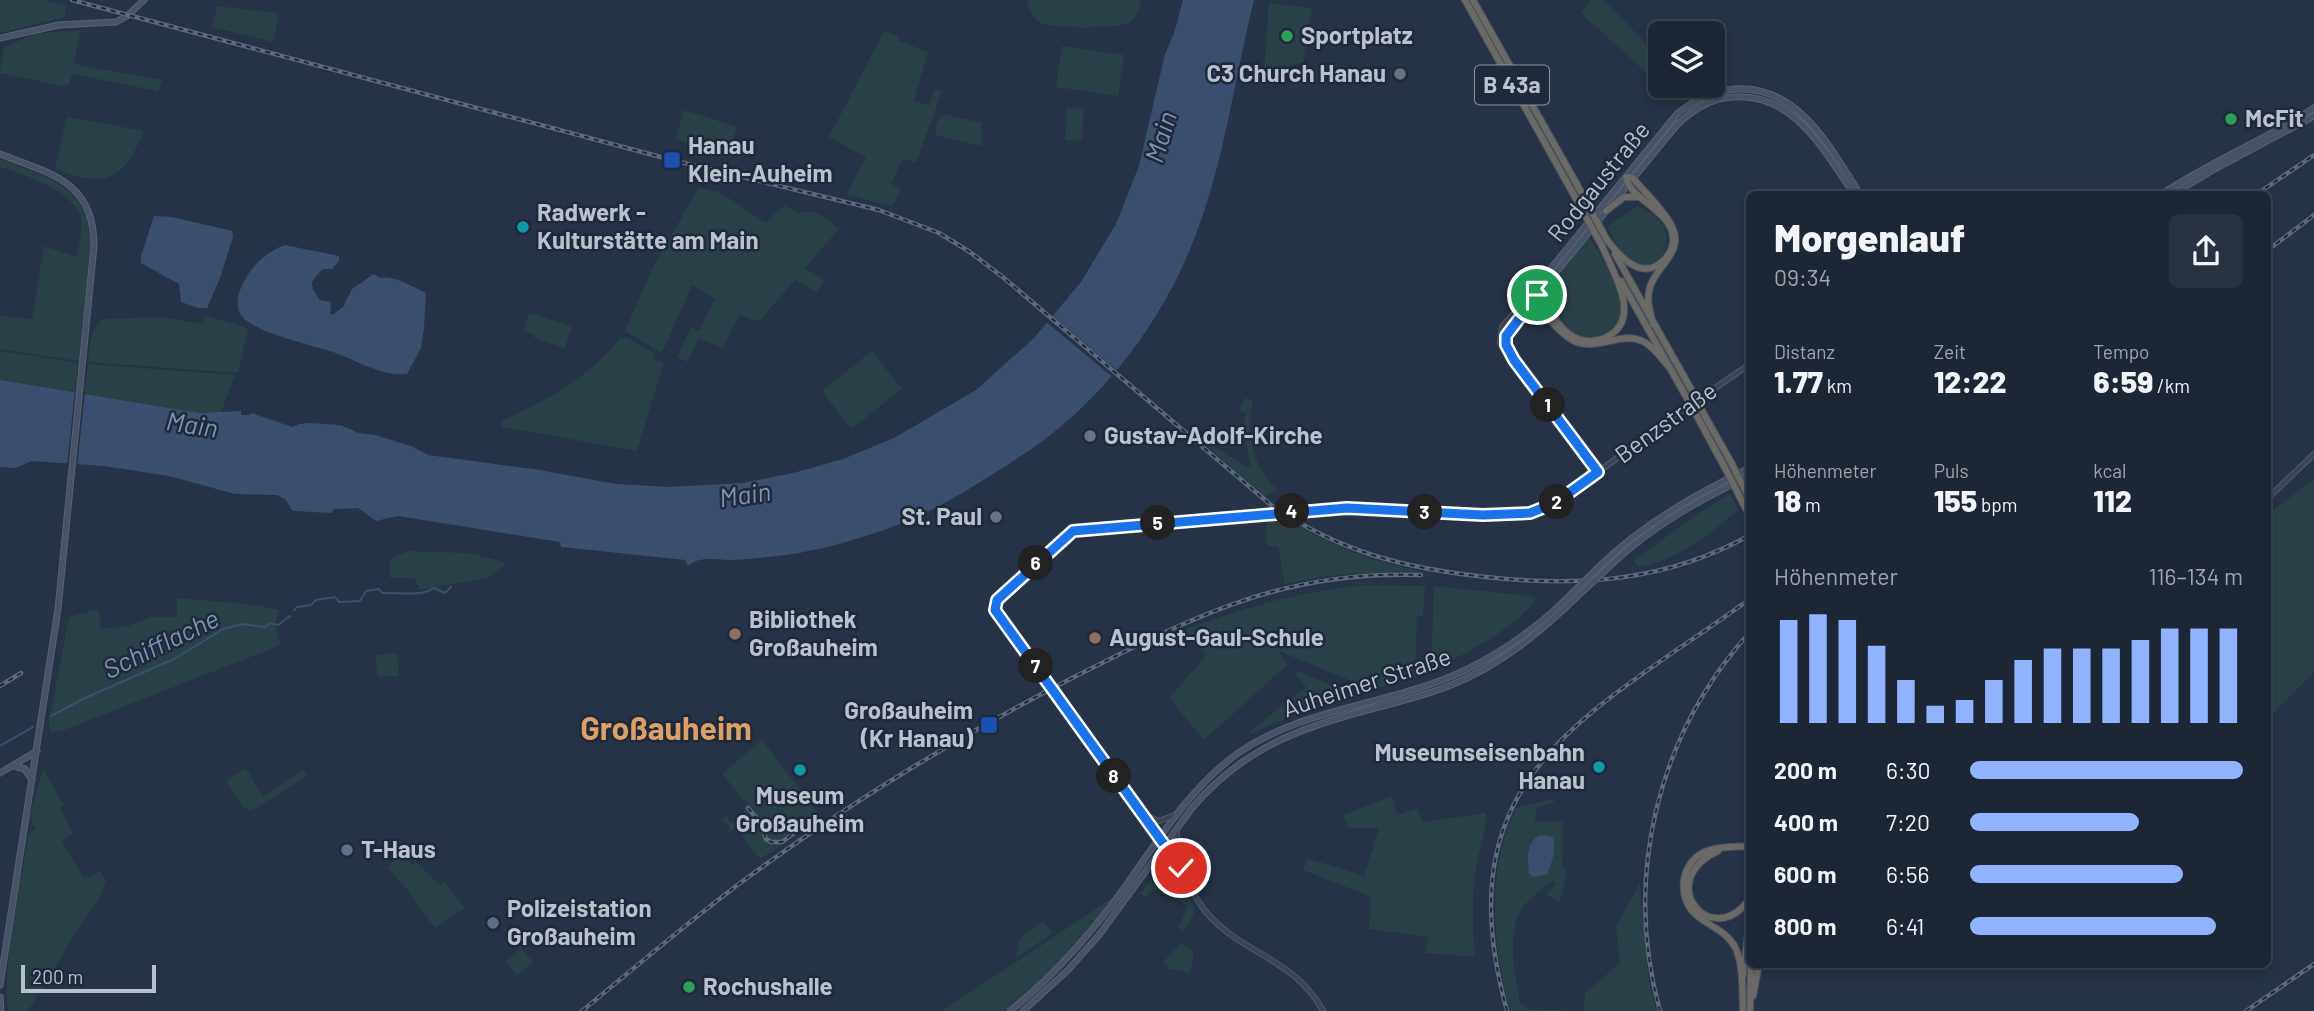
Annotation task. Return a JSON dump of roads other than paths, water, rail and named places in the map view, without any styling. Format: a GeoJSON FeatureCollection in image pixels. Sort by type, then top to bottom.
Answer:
{"type":"FeatureCollection","features":[{"type":"Feature","properties":{"kind":"highway","name":"B 43a"},"geometry":{"type":"LineString","coordinates":[[1465,0],[1570,188],[1653,324],[1728,466],[1746,494]]}},
{"type":"Feature","properties":{"kind":"highway","name":"B 43a"},"geometry":{"type":"LineString","coordinates":[[1473,0],[1575,181],[1669,367],[1687,391]]}},
{"type":"Feature","properties":{"kind":"highway"},"geometry":{"type":"LineString","coordinates":[[1604,243],[1636,267],[1651,268],[1665,259],[1673,245],[1671,229],[1629,180]]}},
{"type":"Feature","properties":{"kind":"highway"},"geometry":{"type":"LineString","coordinates":[[1629,180],[1669,222],[1675,234],[1673,251],[1650,288],[1648,300],[1653,324]]}},
{"type":"Feature","properties":{"kind":"highway"},"geometry":{"type":"LineString","coordinates":[[1606,211],[1624,197],[1632,195],[1643,198]]}},
{"type":"Feature","properties":{"kind":"highway"},"geometry":{"type":"LineString","coordinates":[[1533,297],[1573,336],[1591,341],[1610,335],[1620,324],[1625,306],[1604,243]]}},
{"type":"Feature","properties":{"kind":"highway"},"geometry":{"type":"LineString","coordinates":[[1533,297],[1568,337],[1581,343],[1597,344],[1626,338],[1642,341],[1669,367]]}},
{"type":"Feature","properties":{"kind":"highway"},"geometry":{"type":"LineString","coordinates":[[1514,323],[1533,313],[1550,318]]}},
{"type":"Feature","properties":{"kind":"highway","name":"B 43a"},"geometry":{"type":"LineString","coordinates":[[1728,466],[1746,508]]}},
{"type":"Feature","properties":{"kind":"highway"},"geometry":{"type":"LineString","coordinates":[[1746,846],[1709,850],[1696,857],[1688,867],[1683,887],[1685,899],[1692,910],[1723,932],[1734,945],[1739,964],[1742,998],[1748,1010]]}},
{"type":"Feature","properties":{"kind":"highway"},"geometry":{"type":"LineString","coordinates":[[1729,847],[1707,856],[1694,868],[1688,884],[1690,897],[1705,915],[1720,919],[1737,913],[1746,903]]}},
{"type":"Feature","properties":{"kind":"highway"},"geometry":{"type":"LineString","coordinates":[[1742,998],[1746,946]]}},
{"type":"Feature","properties":{"kind":"highway"},"geometry":{"type":"LineString","coordinates":[[1748,1010],[1751,968]]}},
{"type":"Feature","properties":{"kind":"highway"},"geometry":{"type":"LineString","coordinates":[[1748,1010],[1758,968]]}},
{"type":"Feature","properties":{"kind":"main road"},"geometry":{"type":"LineString","coordinates":[[0,38],[50,26],[116,22],[144,0]]}},
{"type":"Feature","properties":{"kind":"main road","name":"Rodgaustraße"},"geometry":{"type":"LineString","coordinates":[[1533,297],[1606,211],[1671,121],[1688,105],[1720,91],[1746,89],[1776,97],[1802,114],[1826,141],[1858,191]]}},
{"type":"Feature","properties":{"kind":"main road","name":"Rodgaustraße"},"geometry":{"type":"LineString","coordinates":[[1533,297],[1676,126],[1694,110],[1721,98],[1746,97],[1772,103],[1798,120],[1820,145],[1852,191]]}},
{"type":"Feature","properties":{"kind":"main road"},"geometry":{"type":"LineString","coordinates":[[2167,191],[2314,108]]}},
{"type":"Feature","properties":{"kind":"main road"},"geometry":{"type":"LineString","coordinates":[[2178,191],[2314,116]]}},
{"type":"Feature","properties":{"kind":"main road"},"geometry":{"type":"LineString","coordinates":[[0,154],[55,177],[77,191],[87,204],[92,219],[94,246],[58,609],[0,985]]}},
{"type":"Feature","properties":{"kind":"main road","name":"Auheimer Straße"},"geometry":{"type":"LineString","coordinates":[[1010,1011],[1060,966],[1088,935],[1176,815],[1205,782],[1253,744],[1314,716],[1429,685],[1468,669],[1522,637],[1634,536],[1671,510],[1746,470]]}},
{"type":"Feature","properties":{"kind":"main road","name":"Auheimer Straße"},"geometry":{"type":"LineString","coordinates":[[1023,1011],[1056,982],[1085,951],[1181,821],[1201,797],[1228,772],[1266,746],[1317,724],[1434,692],[1462,680],[1523,643],[1612,564],[1674,515],[1746,477]]}},
{"type":"Feature","properties":{"kind":"main road"},"geometry":{"type":"LineString","coordinates":[[0,773],[37,751]]}},
{"type":"Feature","properties":{"kind":"main road"},"geometry":{"type":"LineString","coordinates":[[11,766],[25,769],[32,783]]}},
{"type":"Feature","properties":{"kind":"main road"},"geometry":{"type":"LineString","coordinates":[[0,997],[1,1011]]}},
{"type":"Feature","properties":{"kind":"street","name":"Rodgaustraße"},"geometry":{"type":"LineString","coordinates":[[1514,323],[1533,297]]}},
{"type":"Feature","properties":{"kind":"street","name":"Rodgaustraße"},"geometry":{"type":"LineString","coordinates":[[1533,297],[1500,332],[1500,343],[1598,472]]}},
{"type":"Feature","properties":{"kind":"street"},"geometry":{"type":"LineString","coordinates":[[1514,323],[1507,333],[1506,341],[1514,360]]}},
{"type":"Feature","properties":{"kind":"street","name":"Benzstraße"},"geometry":{"type":"LineString","coordinates":[[1142,813],[995,610],[997,600],[1069,533],[1356,507],[1483,515],[1530,513],[1548,507],[1746,366]]}},
{"type":"Feature","properties":{"kind":"street"},"geometry":{"type":"LineString","coordinates":[[2271,495],[2314,454]]}},
{"type":"Feature","properties":{"kind":"street"},"geometry":{"type":"LineString","coordinates":[[1142,813],[1159,821],[1176,815]]}},
{"type":"Feature","properties":{"kind":"street"},"geometry":{"type":"LineString","coordinates":[[1142,813],[1213,920],[1296,976],[1309,989],[1323,1011]]}},
{"type":"Feature","properties":{"kind":"street"},"geometry":{"type":"LineString","coordinates":[[1181,821],[1175,841],[1181,868]]}},
{"type":"Feature","properties":{"kind":"street"},"geometry":{"type":"LineString","coordinates":[[1148,869],[1167,860],[1181,868]]}},
{"type":"Feature","properties":{"kind":"water","name":"Main"},"geometry":{"type":"Polygon","coordinates":[[[1183,0],[1254,0],[1213,183],[1179,275],[1162,306],[1121,365],[1072,417],[1015,460],[906,522],[864,537],[812,550],[746,559],[705,559],[688,566],[685,560],[561,547],[560,542],[398,516],[376,521],[358,508],[334,509],[331,513],[293,511],[285,499],[277,495],[235,494],[169,476],[104,466],[32,461],[15,468],[0,467],[0,380],[201,413],[241,411],[241,415],[252,413],[292,427],[310,423],[340,425],[359,433],[411,446],[428,455],[540,470],[616,484],[670,487],[743,483],[843,459],[894,438],[976,390],[1034,338],[1081,282],[1116,224],[1139,166],[1165,54],[1183,0]]]}},
{"type":"Feature","properties":{"kind":"water"},"geometry":{"type":"Polygon","coordinates":[[[154,216],[172,217],[232,231],[233,237],[220,278],[207,308],[181,302],[179,284],[141,263],[154,216]]]}},
{"type":"Feature","properties":{"kind":"water"},"geometry":{"type":"Polygon","coordinates":[[[285,245],[339,256],[339,261],[332,269],[323,269],[312,284],[320,300],[331,302],[332,315],[343,307],[352,289],[374,274],[380,278],[397,280],[426,293],[421,348],[407,374],[380,371],[336,353],[270,333],[241,315],[238,297],[248,274],[267,254],[285,245]]]}},
{"type":"Feature","properties":{"kind":"water"},"geometry":{"type":"Polygon","coordinates":[[[1541,835],[1553,837],[1553,856],[1547,874],[1533,877],[1529,873],[1529,851],[1533,841],[1541,835]]]}},
{"type":"Feature","properties":{"kind":"waterway","name":"Schifflache"},"geometry":{"type":"LineString","coordinates":[[294,610],[311,605],[316,600],[335,597],[339,602],[360,601],[366,591],[379,589],[382,593],[409,594],[434,588],[445,593],[451,587]]}},
{"type":"Feature","properties":{"kind":"waterway","name":"Schifflache"},"geometry":{"type":"LineString","coordinates":[[51,716],[176,658],[223,629],[242,624],[265,627],[270,623],[278,625],[290,616]]}},
{"type":"Feature","properties":{"kind":"waterway","name":"Schifflache"},"geometry":{"type":"LineString","coordinates":[[0,746],[33,727]]}},
{"type":"Feature","properties":{"kind":"railway"},"geometry":{"type":"LineString","coordinates":[[72,0],[672,160],[879,210],[939,233],[1004,278],[1271,505],[1322,535],[1373,555],[1427,569],[1486,577],[1588,580],[1654,572],[1718,551],[1746,537]]}},
{"type":"Feature","properties":{"kind":"railway"},"geometry":{"type":"LineString","coordinates":[[2261,191],[2314,155]]}},
{"type":"Feature","properties":{"kind":"railway"},"geometry":{"type":"LineString","coordinates":[[2271,248],[2314,215]]}},
{"type":"Feature","properties":{"kind":"railway"},"geometry":{"type":"LineString","coordinates":[[582,1011],[726,894],[827,822],[951,744],[1080,674],[1203,615],[1243,600],[1327,580],[1372,575],[1421,575]]}},
{"type":"Feature","properties":{"kind":"railway"},"geometry":{"type":"LineString","coordinates":[[1507,1011],[1492,930],[1494,864],[1512,808],[1543,761],[1584,719],[1634,680],[1746,602]]}},
{"type":"Feature","properties":{"kind":"railway"},"geometry":{"type":"LineString","coordinates":[[1660,1011],[1649,960],[1645,910],[1648,859],[1656,810],[1671,762],[1692,716],[1718,672],[1746,637]]}},
{"type":"Feature","properties":{"kind":"railway"},"geometry":{"type":"LineString","coordinates":[[0,686],[21,673]]}},
{"type":"Feature","properties":{"kind":"railway"},"geometry":{"type":"LineString","coordinates":[[748,808],[761,823],[766,839],[771,842],[782,842],[806,824],[818,819]]}},
{"type":"Feature","properties":{"kind":"railway"},"geometry":{"type":"LineString","coordinates":[[2246,1011],[2314,964]]}},
{"type":"Feature","properties":{"kind":"place","name":"Sportplatz"},"geometry":{"type":"Point","coordinates":[1287,36]}},
{"type":"Feature","properties":{"kind":"place","name":"C3 Church Hanau"},"geometry":{"type":"Point","coordinates":[1400,74]}},
{"type":"Feature","properties":{"kind":"place","name":"McFit"},"geometry":{"type":"Point","coordinates":[2231,119]}},
{"type":"Feature","properties":{"kind":"place","name":"Hanau Klein-Auheim"},"geometry":{"type":"Point","coordinates":[672,160]}},
{"type":"Feature","properties":{"kind":"place","name":"Radwerk - Kulturstätte am Main"},"geometry":{"type":"Point","coordinates":[523,227]}},
{"type":"Feature","properties":{"kind":"place","name":"Gustav-Adolf-Kirche"},"geometry":{"type":"Point","coordinates":[1090,436]}},
{"type":"Feature","properties":{"kind":"place","name":"St. Paul"},"geometry":{"type":"Point","coordinates":[996,517]}},
{"type":"Feature","properties":{"kind":"place","name":"Bibliothek Großauheim"},"geometry":{"type":"Point","coordinates":[735,634]}},
{"type":"Feature","properties":{"kind":"place","name":"August-Gaul-Schule"},"geometry":{"type":"Point","coordinates":[1095,638]}},
{"type":"Feature","properties":{"kind":"place","name":"Großauheim (Kr Hanau)"},"geometry":{"type":"Point","coordinates":[989,725]}},
{"type":"Feature","properties":{"kind":"place","name":"Museumseisenbahn Hanau"},"geometry":{"type":"Point","coordinates":[1599,767]}},
{"type":"Feature","properties":{"kind":"place","name":"Museum Großauheim"},"geometry":{"type":"Point","coordinates":[800,770]}},
{"type":"Feature","properties":{"kind":"place","name":"T-Haus"},"geometry":{"type":"Point","coordinates":[347,850]}},
{"type":"Feature","properties":{"kind":"place","name":"Polizeistation Großauheim"},"geometry":{"type":"Point","coordinates":[493,923]}},
{"type":"Feature","properties":{"kind":"place","name":"Rochushalle"},"geometry":{"type":"Point","coordinates":[689,987]}},
{"type":"Feature","properties":{"kind":"district","name":"Großauheim"},"geometry":{"type":"Point","coordinates":[666,729]}}]}
